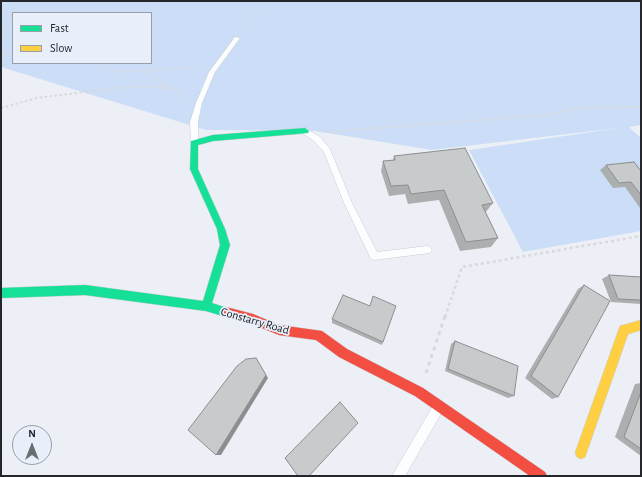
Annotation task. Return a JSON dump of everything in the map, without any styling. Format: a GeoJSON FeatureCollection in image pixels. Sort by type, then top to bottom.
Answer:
{"type":"FeatureCollection","features":[{"type":"Feature","properties":{"kind":"main road"},"geometry":{"type":"LineString","coordinates":[[206,306],[225,245],[221,230],[194,169],[194,143],[213,138],[305,131]]}},
{"type":"Feature","properties":{"kind":"main road","name":"Constarry Road"},"geometry":{"type":"LineString","coordinates":[[1,293],[85,290],[206,306],[253,319],[279,330],[318,335],[343,353],[419,392],[541,476]]}},
{"type":"Feature","properties":{"kind":"main road"},"geometry":{"type":"LineString","coordinates":[[581,453],[624,330],[641,325]]}},
{"type":"Feature","properties":{"kind":"lane"},"geometry":{"type":"LineString","coordinates":[[194,143],[194,122],[199,103],[212,72],[237,38]]}},
{"type":"Feature","properties":{"kind":"lane"},"geometry":{"type":"LineString","coordinates":[[305,131],[317,139],[327,151],[348,203],[374,256],[427,250]]}},
{"type":"Feature","properties":{"kind":"lane"},"geometry":{"type":"LineString","coordinates":[[398,476],[439,405]]}},
{"type":"Feature","properties":{"kind":"path"},"geometry":{"type":"LineString","coordinates":[[15,12],[23,1]]}},
{"type":"Feature","properties":{"kind":"path"},"geometry":{"type":"LineString","coordinates":[[102,12],[103,1]]}},
{"type":"Feature","properties":{"kind":"path"},"geometry":{"type":"LineString","coordinates":[[237,38],[266,1]]}},
{"type":"Feature","properties":{"kind":"path"},"geometry":{"type":"LineString","coordinates":[[1,41],[7,25],[12,17]]}},
{"type":"Feature","properties":{"kind":"path"},"geometry":{"type":"LineString","coordinates":[[1,52],[5,55],[12,56]]}},
{"type":"Feature","properties":{"kind":"path"},"geometry":{"type":"LineString","coordinates":[[1,59],[5,55]]}},
{"type":"Feature","properties":{"kind":"path"},"geometry":{"type":"LineString","coordinates":[[102,64],[106,69],[112,71],[190,68],[212,72]]}},
{"type":"Feature","properties":{"kind":"path"},"geometry":{"type":"LineString","coordinates":[[145,70],[170,87]]}},
{"type":"Feature","properties":{"kind":"path"},"geometry":{"type":"LineString","coordinates":[[1,108],[37,98],[117,88],[150,86],[178,88],[184,96],[199,103]]}},
{"type":"Feature","properties":{"kind":"path"},"geometry":{"type":"LineString","coordinates":[[305,131],[329,132],[547,115],[585,107],[641,107]]}},
{"type":"Feature","properties":{"kind":"path"},"geometry":{"type":"LineString","coordinates":[[419,392],[462,267],[641,236]]}},
{"type":"Feature","properties":{"kind":"shaded area"},"geometry":{"type":"Polygon","coordinates":[[[1,1],[641,1],[641,125],[629,127],[641,138],[641,231],[523,252],[469,150],[619,128],[432,150],[315,131],[206,130],[1,67],[1,1]]]}},
{"type":"Feature","properties":{"kind":"building"},"geometry":{"type":"Polygon","coordinates":[[[465,148],[493,203],[482,205],[498,238],[466,242],[444,190],[411,194],[408,185],[391,186],[383,161],[395,160],[394,156],[465,148]]]}},
{"type":"Feature","properties":{"kind":"building"},"geometry":{"type":"Polygon","coordinates":[[[634,162],[641,171],[641,195],[631,182],[619,183],[606,165],[634,162]]]}},
{"type":"Feature","properties":{"kind":"building"},"geometry":{"type":"Polygon","coordinates":[[[609,275],[641,277],[641,300],[618,299],[609,275]]]}},
{"type":"Feature","properties":{"kind":"building"},"geometry":{"type":"Polygon","coordinates":[[[584,285],[610,301],[558,397],[531,376],[584,285]]]}},
{"type":"Feature","properties":{"kind":"building"},"geometry":{"type":"Polygon","coordinates":[[[343,295],[370,306],[373,296],[396,306],[383,342],[332,319],[343,295]]]}},
{"type":"Feature","properties":{"kind":"building"},"geometry":{"type":"Polygon","coordinates":[[[455,341],[518,366],[514,396],[448,369],[455,341]]]}},
{"type":"Feature","properties":{"kind":"building"},"geometry":{"type":"Polygon","coordinates":[[[256,358],[266,375],[216,455],[188,430],[237,366],[246,359],[256,358]]]}},
{"type":"Feature","properties":{"kind":"building"},"geometry":{"type":"Polygon","coordinates":[[[641,392],[641,449],[624,437],[641,392]]]}},
{"type":"Feature","properties":{"kind":"building"},"geometry":{"type":"Polygon","coordinates":[[[340,402],[358,423],[309,476],[298,476],[285,458],[340,402]]]}},
{"type":"Feature","properties":{"kind":"traffic: fast"},"geometry":{"type":"LineString","coordinates":[[206,306],[225,245],[221,229],[194,169],[194,143],[213,138],[305,131]]}},
{"type":"Feature","properties":{"kind":"traffic: fast"},"geometry":{"type":"LineString","coordinates":[[1,293],[85,290],[206,306],[226,312]]}},
{"type":"Feature","properties":{"kind":"traffic: slow"},"geometry":{"type":"LineString","coordinates":[[581,453],[624,330],[641,325]]}},
{"type":"Feature","properties":{"kind":"traffic: jam"},"geometry":{"type":"LineString","coordinates":[[226,312],[253,319],[279,330],[318,335],[343,353],[419,392],[541,476]]}}]}
